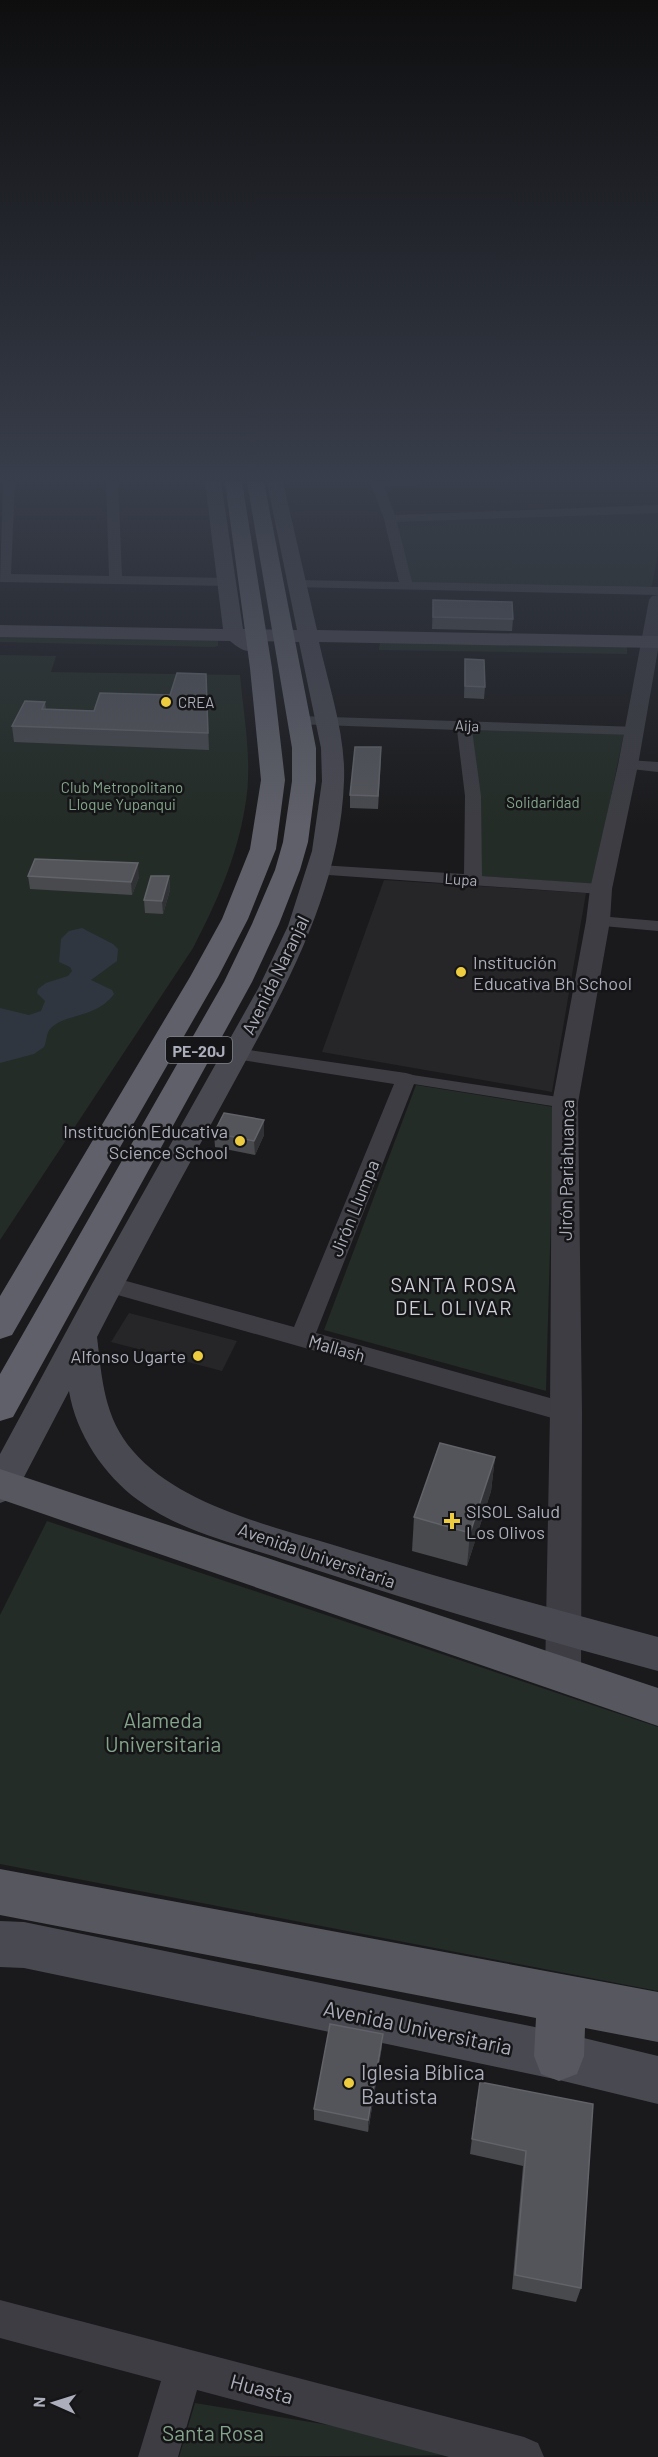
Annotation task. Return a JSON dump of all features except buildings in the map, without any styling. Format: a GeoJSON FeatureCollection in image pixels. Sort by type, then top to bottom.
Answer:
{"type":"FeatureCollection","features":[{"type":"Feature","properties":{"kind":"highway","name":"Avenida Naranjal"},"geometry":{"type":"LineString","coordinates":[[0,1407],[238,982],[267,922],[295,850],[302,819],[305,780],[304,748],[313,721],[271,641],[260,597]]}},
{"type":"Feature","properties":{"kind":"highway","name":"Avenida Naranjal"},"geometry":{"type":"LineString","coordinates":[[0,1326],[204,977],[235,919],[263,849],[273,780],[268,720],[271,641],[267,597]]}},
{"type":"Feature","properties":{"kind":"main road","name":"Avenida Naranjal"},"geometry":{"type":"LineString","coordinates":[[238,597],[271,641],[291,597]]}},
{"type":"Feature","properties":{"kind":"main road"},"geometry":{"type":"LineString","coordinates":[[0,631],[271,641],[654,642]]}},
{"type":"Feature","properties":{"kind":"main road","name":"Avenida Naranjal"},"geometry":{"type":"LineString","coordinates":[[1,1485],[108,1284],[272,987],[296,936],[320,870],[330,820],[333,781],[332,748],[313,721]]}},
{"type":"Feature","properties":{"kind":"main road","name":"Avenida Universitaria"},"geometry":{"type":"LineString","coordinates":[[80,1338],[82,1378],[87,1400],[100,1434],[118,1459],[137,1479],[162,1497],[200,1516],[399,1582],[658,1654]]}},
{"type":"Feature","properties":{"kind":"main road","name":"Avenida Universitaria"},"geometry":{"type":"LineString","coordinates":[[1,1485],[658,1707]]}},
{"type":"Feature","properties":{"kind":"main road"},"geometry":{"type":"LineString","coordinates":[[0,1892],[658,2017]]}},
{"type":"Feature","properties":{"kind":"main road","name":"Avenida Universitaria"},"geometry":{"type":"LineString","coordinates":[[0,1944],[24,1945],[559,2056],[658,2080]]}},
{"type":"Feature","properties":{"kind":"main road"},"geometry":{"type":"LineString","coordinates":[[559,2056],[561,1998]]}},
{"type":"Feature","properties":{"kind":"street","name":"Jirón Pariahuanca"},"geometry":{"type":"LineString","coordinates":[[563,1676],[566,1412],[565,1103],[598,921],[601,889],[654,642],[658,600]]}},
{"type":"Feature","properties":{"kind":"street","name":"Aija"},"geometry":{"type":"LineString","coordinates":[[313,721],[634,730]]}},
{"type":"Feature","properties":{"kind":"street"},"geometry":{"type":"LineString","coordinates":[[464,725],[473,795],[473,880]]}},
{"type":"Feature","properties":{"kind":"street"},"geometry":{"type":"LineString","coordinates":[[628,765],[658,767]]}},
{"type":"Feature","properties":{"kind":"street","name":"Lupa"},"geometry":{"type":"LineString","coordinates":[[320,870],[601,889]]}},
{"type":"Feature","properties":{"kind":"street"},"geometry":{"type":"LineString","coordinates":[[598,921],[658,926]]}},
{"type":"Feature","properties":{"kind":"street"},"geometry":{"type":"LineString","coordinates":[[236,1053],[565,1103]]}},
{"type":"Feature","properties":{"kind":"street","name":"Jirón Llumpa"},"geometry":{"type":"LineString","coordinates":[[302,1338],[406,1079]]}},
{"type":"Feature","properties":{"kind":"street","name":"Mallash"},"geometry":{"type":"LineString","coordinates":[[108,1284],[566,1412]]}},
{"type":"Feature","properties":{"kind":"street","name":"Huasta"},"geometry":{"type":"LineString","coordinates":[[0,2319],[524,2457]]}},
{"type":"Feature","properties":{"kind":"street"},"geometry":{"type":"LineString","coordinates":[[158,2457],[184,2367]]}},
{"type":"Feature","properties":{"kind":"shaded area","name":"Institución Educativa Bh School"},"geometry":{"type":"Polygon","coordinates":[[[384,880],[586,893],[552,1092],[322,1052],[384,880]]]}},
{"type":"Feature","properties":{"kind":"shaded area"},"geometry":{"type":"Polygon","coordinates":[[[82,928],[118,949],[117,961],[91,980],[112,990],[114,994],[98,1008],[56,1024],[50,1029],[44,1047],[34,1054],[0,1063],[0,1008],[29,1015],[41,1011],[45,1001],[37,993],[38,989],[46,983],[68,976],[72,971],[70,967],[59,962],[61,939],[69,931],[82,928]]]}},
{"type":"Feature","properties":{"kind":"shaded area","name":"Alfonso Ugarte"},"geometry":{"type":"Polygon","coordinates":[[[129,1313],[237,1341],[222,1371],[111,1342],[129,1313]]]}},
{"type":"Feature","properties":{"kind":"green space"},"geometry":{"type":"Polygon","coordinates":[[[0,634],[218,639],[218,646],[0,642],[0,634]]]}},
{"type":"Feature","properties":{"kind":"green space"},"geometry":{"type":"Polygon","coordinates":[[[380,642],[627,647],[627,654],[379,650],[380,642]]]}},
{"type":"Feature","properties":{"kind":"green space","name":"Club Metropolitano Lloque Yupanqui"},"geometry":{"type":"Polygon","coordinates":[[[0,655],[56,656],[51,672],[240,675],[248,775],[237,844],[210,914],[193,948],[0,1240],[0,655]]]}},
{"type":"Feature","properties":{"kind":"green space","name":"Solidaridad"},"geometry":{"type":"Polygon","coordinates":[[[472,730],[624,733],[593,884],[479,876],[472,730]]]}},
{"type":"Feature","properties":{"kind":"green space"},"geometry":{"type":"Polygon","coordinates":[[[416,1085],[554,1107],[546,1391],[324,1330],[416,1085]]]}},
{"type":"Feature","properties":{"kind":"green space","name":"Alameda Universitaria"},"geometry":{"type":"Polygon","coordinates":[[[47,1521],[658,1727],[658,1991],[0,1864],[0,1615],[47,1521]]]}},
{"type":"Feature","properties":{"kind":"green space","name":"Santa Rosa"},"geometry":{"type":"Polygon","coordinates":[[[195,2403],[511,2455],[179,2457],[195,2403]]]}},
{"type":"Feature","properties":{"kind":"place","name":"CREA"},"geometry":{"type":"Point","coordinates":[166,702]}},
{"type":"Feature","properties":{"kind":"place","name":"Institución Educativa Bh School"},"geometry":{"type":"Point","coordinates":[461,972]}},
{"type":"Feature","properties":{"kind":"place","name":"Institución Educativa Science School"},"geometry":{"type":"Point","coordinates":[240,1141]}},
{"type":"Feature","properties":{"kind":"place","name":"Alfonso Ugarte"},"geometry":{"type":"Point","coordinates":[198,1356]}},
{"type":"Feature","properties":{"kind":"place","name":"SISOL Salud Los Olivos"},"geometry":{"type":"Point","coordinates":[452,1521]}},
{"type":"Feature","properties":{"kind":"place","name":"Iglesia Bíblica Bautista"},"geometry":{"type":"Point","coordinates":[349,2083]}},
{"type":"Feature","properties":{"kind":"district","name":"SANTA ROSA DEL OLIVAR"},"geometry":{"type":"Point","coordinates":[454,1296]}}]}
